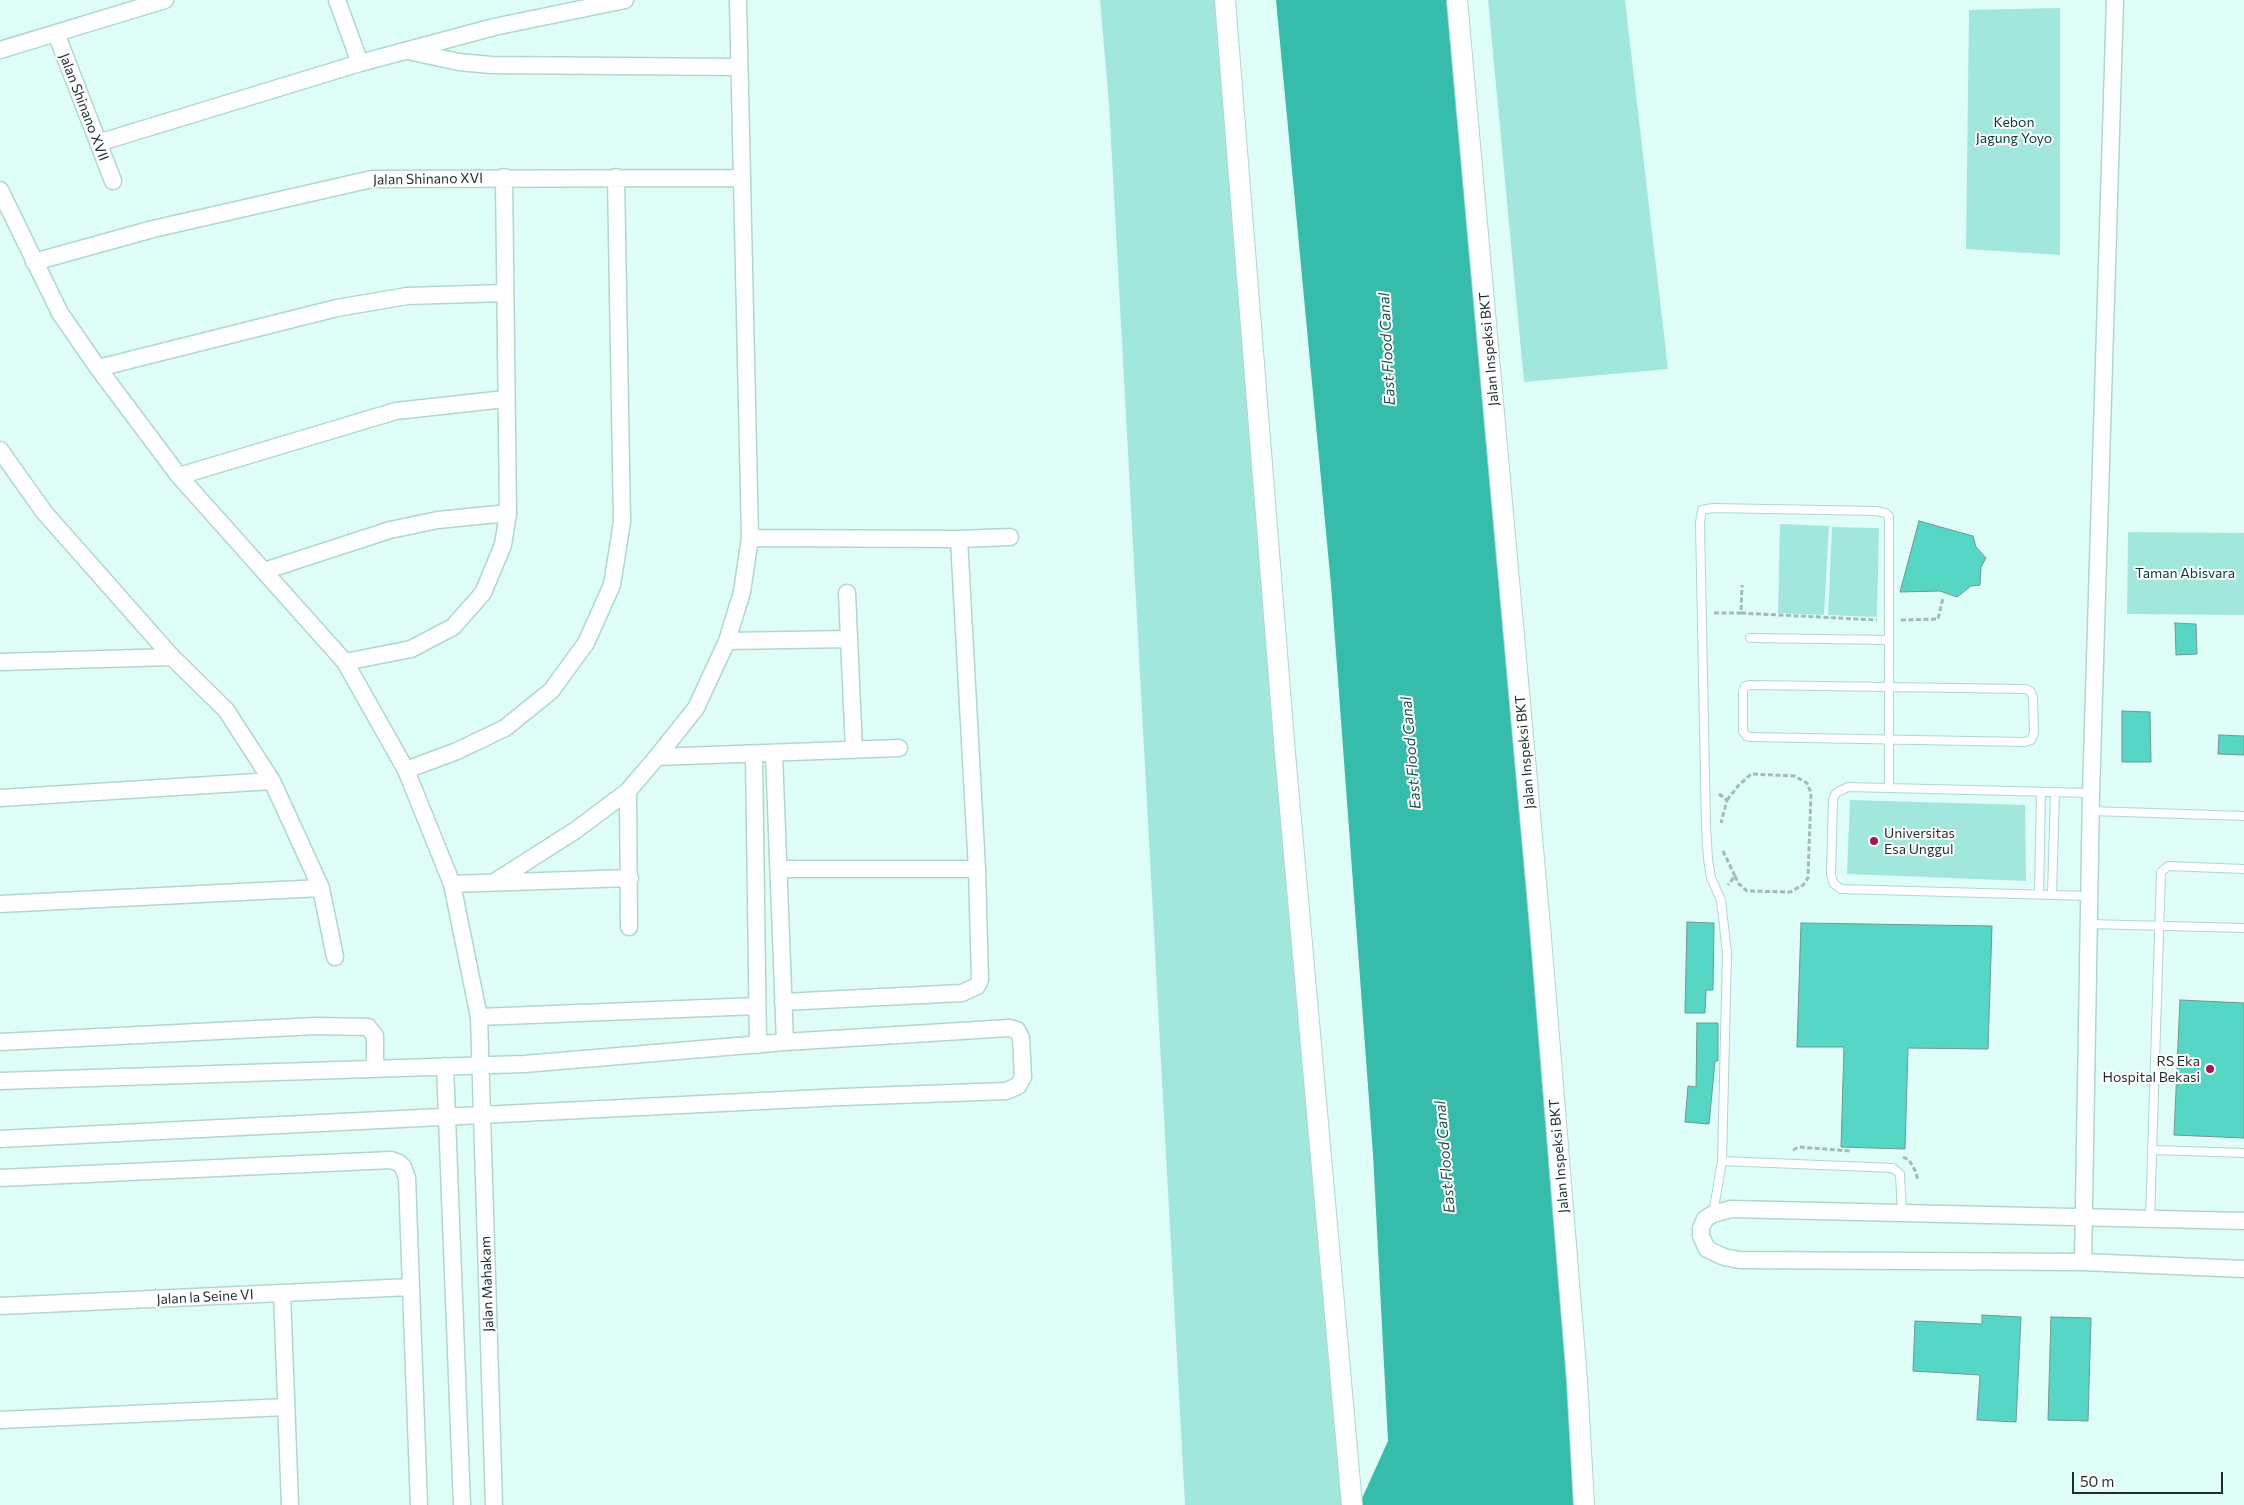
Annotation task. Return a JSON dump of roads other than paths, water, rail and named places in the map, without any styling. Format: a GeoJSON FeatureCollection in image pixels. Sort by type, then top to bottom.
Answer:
{"type":"FeatureCollection","features":[{"type":"Feature","properties":{"kind":"street"},"geometry":{"type":"LineString","coordinates":[[0,50],[165,0]]}},
{"type":"Feature","properties":{"kind":"street"},"geometry":{"type":"LineString","coordinates":[[337,0],[360,63]]}},
{"type":"Feature","properties":{"kind":"street"},"geometry":{"type":"LineString","coordinates":[[98,143],[360,63],[494,27],[625,0]]}},
{"type":"Feature","properties":{"kind":"street"},"geometry":{"type":"LineString","coordinates":[[496,881],[576,830],[628,791],[657,757],[696,708],[727,641],[742,592],[750,538],[738,0]]}},
{"type":"Feature","properties":{"kind":"street"},"geometry":{"type":"LineString","coordinates":[[1225,0],[1285,753],[1352,1505]]}},
{"type":"Feature","properties":{"kind":"street","name":"Jalan Inspeksi BKT"},"geometry":{"type":"LineString","coordinates":[[1457,0],[1540,926],[1577,1380],[1584,1505]]}},
{"type":"Feature","properties":{"kind":"street"},"geometry":{"type":"LineString","coordinates":[[2083,1262],[2082,1217],[2091,794],[2115,0]]}},
{"type":"Feature","properties":{"kind":"street","name":"Jalan Shinano XVII"},"geometry":{"type":"LineString","coordinates":[[56,33],[113,181]]}},
{"type":"Feature","properties":{"kind":"street"},"geometry":{"type":"LineString","coordinates":[[406,51],[459,62],[491,65],[738,67]]}},
{"type":"Feature","properties":{"kind":"street"},"geometry":{"type":"LineString","coordinates":[[345,662],[411,649],[453,627],[483,592],[503,546],[508,514],[505,399],[504,177]]}},
{"type":"Feature","properties":{"kind":"street","name":"Jalan Shinano XVI"},"geometry":{"type":"LineString","coordinates":[[34,262],[153,229],[372,179],[504,177],[742,178]]}},
{"type":"Feature","properties":{"kind":"street"},"geometry":{"type":"LineString","coordinates":[[406,770],[457,751],[505,728],[551,691],[586,643],[612,584],[622,522],[616,177]]}},
{"type":"Feature","properties":{"kind":"street","name":"Jalan Mahakam"},"geometry":{"type":"LineString","coordinates":[[0,190],[60,313],[98,368],[179,476],[345,662],[406,770],[452,884],[479,1017],[494,1505]]}},
{"type":"Feature","properties":{"kind":"street"},"geometry":{"type":"LineString","coordinates":[[98,368],[337,308],[407,296],[504,293]]}},
{"type":"Feature","properties":{"kind":"street"},"geometry":{"type":"LineString","coordinates":[[179,476],[396,411],[505,399]]}},
{"type":"Feature","properties":{"kind":"street"},"geometry":{"type":"LineString","coordinates":[[0,450],[44,512],[172,657],[226,710],[272,781],[321,888],[335,957]]}},
{"type":"Feature","properties":{"kind":"street"},"geometry":{"type":"LineString","coordinates":[[264,571],[390,530],[438,520],[508,514]]}},
{"type":"Feature","properties":{"kind":"street"},"geometry":{"type":"LineString","coordinates":[[750,538],[959,539],[1010,537]]}},
{"type":"Feature","properties":{"kind":"street"},"geometry":{"type":"LineString","coordinates":[[757,988],[783,994],[962,993],[977,986],[980,972],[977,868],[959,539]]}},
{"type":"Feature","properties":{"kind":"street"},"geometry":{"type":"LineString","coordinates":[[847,592],[854,750]]}},
{"type":"Feature","properties":{"kind":"street"},"geometry":{"type":"LineString","coordinates":[[727,641],[849,639]]}},
{"type":"Feature","properties":{"kind":"street"},"geometry":{"type":"LineString","coordinates":[[0,662],[172,657]]}},
{"type":"Feature","properties":{"kind":"street"},"geometry":{"type":"LineString","coordinates":[[657,757],[899,748]]}},
{"type":"Feature","properties":{"kind":"street"},"geometry":{"type":"LineString","coordinates":[[774,753],[785,1042]]}},
{"type":"Feature","properties":{"kind":"street"},"geometry":{"type":"LineString","coordinates":[[754,754],[758,1045]]}},
{"type":"Feature","properties":{"kind":"street"},"geometry":{"type":"LineString","coordinates":[[0,798],[272,781]]}},
{"type":"Feature","properties":{"kind":"street"},"geometry":{"type":"LineString","coordinates":[[628,791],[629,927]]}},
{"type":"Feature","properties":{"kind":"street"},"geometry":{"type":"LineString","coordinates":[[779,868],[977,868]]}},
{"type":"Feature","properties":{"kind":"street"},"geometry":{"type":"LineString","coordinates":[[452,884],[496,881],[630,878]]}},
{"type":"Feature","properties":{"kind":"street"},"geometry":{"type":"LineString","coordinates":[[0,904],[321,888]]}},
{"type":"Feature","properties":{"kind":"street"},"geometry":{"type":"LineString","coordinates":[[479,1017],[757,1006]]}},
{"type":"Feature","properties":{"kind":"street"},"geometry":{"type":"LineString","coordinates":[[0,1042],[316,1026],[368,1027],[375,1036],[375,1068]]}},
{"type":"Feature","properties":{"kind":"street"},"geometry":{"type":"LineString","coordinates":[[0,1081],[524,1064],[785,1042],[1013,1028],[1020,1033],[1023,1077],[1018,1086],[1006,1091],[842,1097],[0,1139]]}},
{"type":"Feature","properties":{"kind":"street"},"geometry":{"type":"LineString","coordinates":[[445,1066],[462,1505]]}},
{"type":"Feature","properties":{"kind":"street"},"geometry":{"type":"LineString","coordinates":[[0,1178],[391,1160],[404,1167],[407,1178],[419,1505]]}},
{"type":"Feature","properties":{"kind":"street"},"geometry":{"type":"LineString","coordinates":[[2244,1221],[1730,1209],[1713,1214],[1705,1219],[1701,1228],[1704,1244],[1712,1253],[1739,1260],[2083,1262],[2244,1269]]}},
{"type":"Feature","properties":{"kind":"street","name":"Jalan la Seine VI"},"geometry":{"type":"LineString","coordinates":[[0,1306],[411,1287]]}},
{"type":"Feature","properties":{"kind":"street"},"geometry":{"type":"LineString","coordinates":[[282,1293],[290,1505]]}},
{"type":"Feature","properties":{"kind":"street"},"geometry":{"type":"LineString","coordinates":[[0,1420],[286,1407]]}},
{"type":"Feature","properties":{"kind":"lane"},"geometry":{"type":"LineString","coordinates":[[1713,1214],[1722,1161],[1726,953],[1721,900],[1712,878],[1708,859],[1706,827],[1700,523],[1702,510],[1707,508],[1723,508],[1886,513],[1891,523],[1889,787]]}},
{"type":"Feature","properties":{"kind":"lane"},"geometry":{"type":"LineString","coordinates":[[1750,638],[1889,640]]}},
{"type":"Feature","properties":{"kind":"lane"},"geometry":{"type":"LineString","coordinates":[[1751,685],[2026,689],[2032,692],[2034,698],[2034,733],[2031,740],[2025,742],[1889,741],[1746,736],[1743,731],[1742,691],[1744,686],[1751,685]]}},
{"type":"Feature","properties":{"kind":"lane"},"geometry":{"type":"LineString","coordinates":[[2089,896],[1841,889],[1834,884],[1831,875],[1833,799],[1836,793],[1848,787],[2091,794]]}},
{"type":"Feature","properties":{"kind":"lane"},"geometry":{"type":"LineString","coordinates":[[2039,894],[2041,792]]}},
{"type":"Feature","properties":{"kind":"lane"},"geometry":{"type":"LineString","coordinates":[[2052,895],[2054,793]]}},
{"type":"Feature","properties":{"kind":"lane"},"geometry":{"type":"LineString","coordinates":[[2091,812],[2244,816]]}},
{"type":"Feature","properties":{"kind":"lane"},"geometry":{"type":"LineString","coordinates":[[2150,1219],[2160,878],[2164,868],[2168,866],[2244,869]]}},
{"type":"Feature","properties":{"kind":"lane"},"geometry":{"type":"LineString","coordinates":[[2089,924],[2244,928]]}},
{"type":"Feature","properties":{"kind":"lane"},"geometry":{"type":"LineString","coordinates":[[2152,1150],[2244,1153]]}},
{"type":"Feature","properties":{"kind":"lane"},"geometry":{"type":"LineString","coordinates":[[1722,1161],[1892,1168],[1900,1174],[1902,1214]]}},
{"type":"Feature","properties":{"kind":"water","name":"East Flood Canal"},"geometry":{"type":"Polygon","coordinates":[[[1276,0],[1450,0],[1542,1012],[1576,1505],[1359,1505],[1388,1441],[1373,1154],[1331,585],[1276,0]]]}},
{"type":"Feature","properties":{"kind":"place","name":"Universitas Esa Unggul"},"geometry":{"type":"Point","coordinates":[1874,841]}},
{"type":"Feature","properties":{"kind":"place","name":"RS Eka Hospital Bekasi"},"geometry":{"type":"Point","coordinates":[2210,1069]}},
{"type":"Feature","properties":{"kind":"park label","name":"Kebon Jagung Yoyo"},"geometry":{"type":"Point","coordinates":[2014,130]}},
{"type":"Feature","properties":{"kind":"park label","name":"Taman Abisvara"},"geometry":{"type":"Point","coordinates":[2185,573]}}]}
